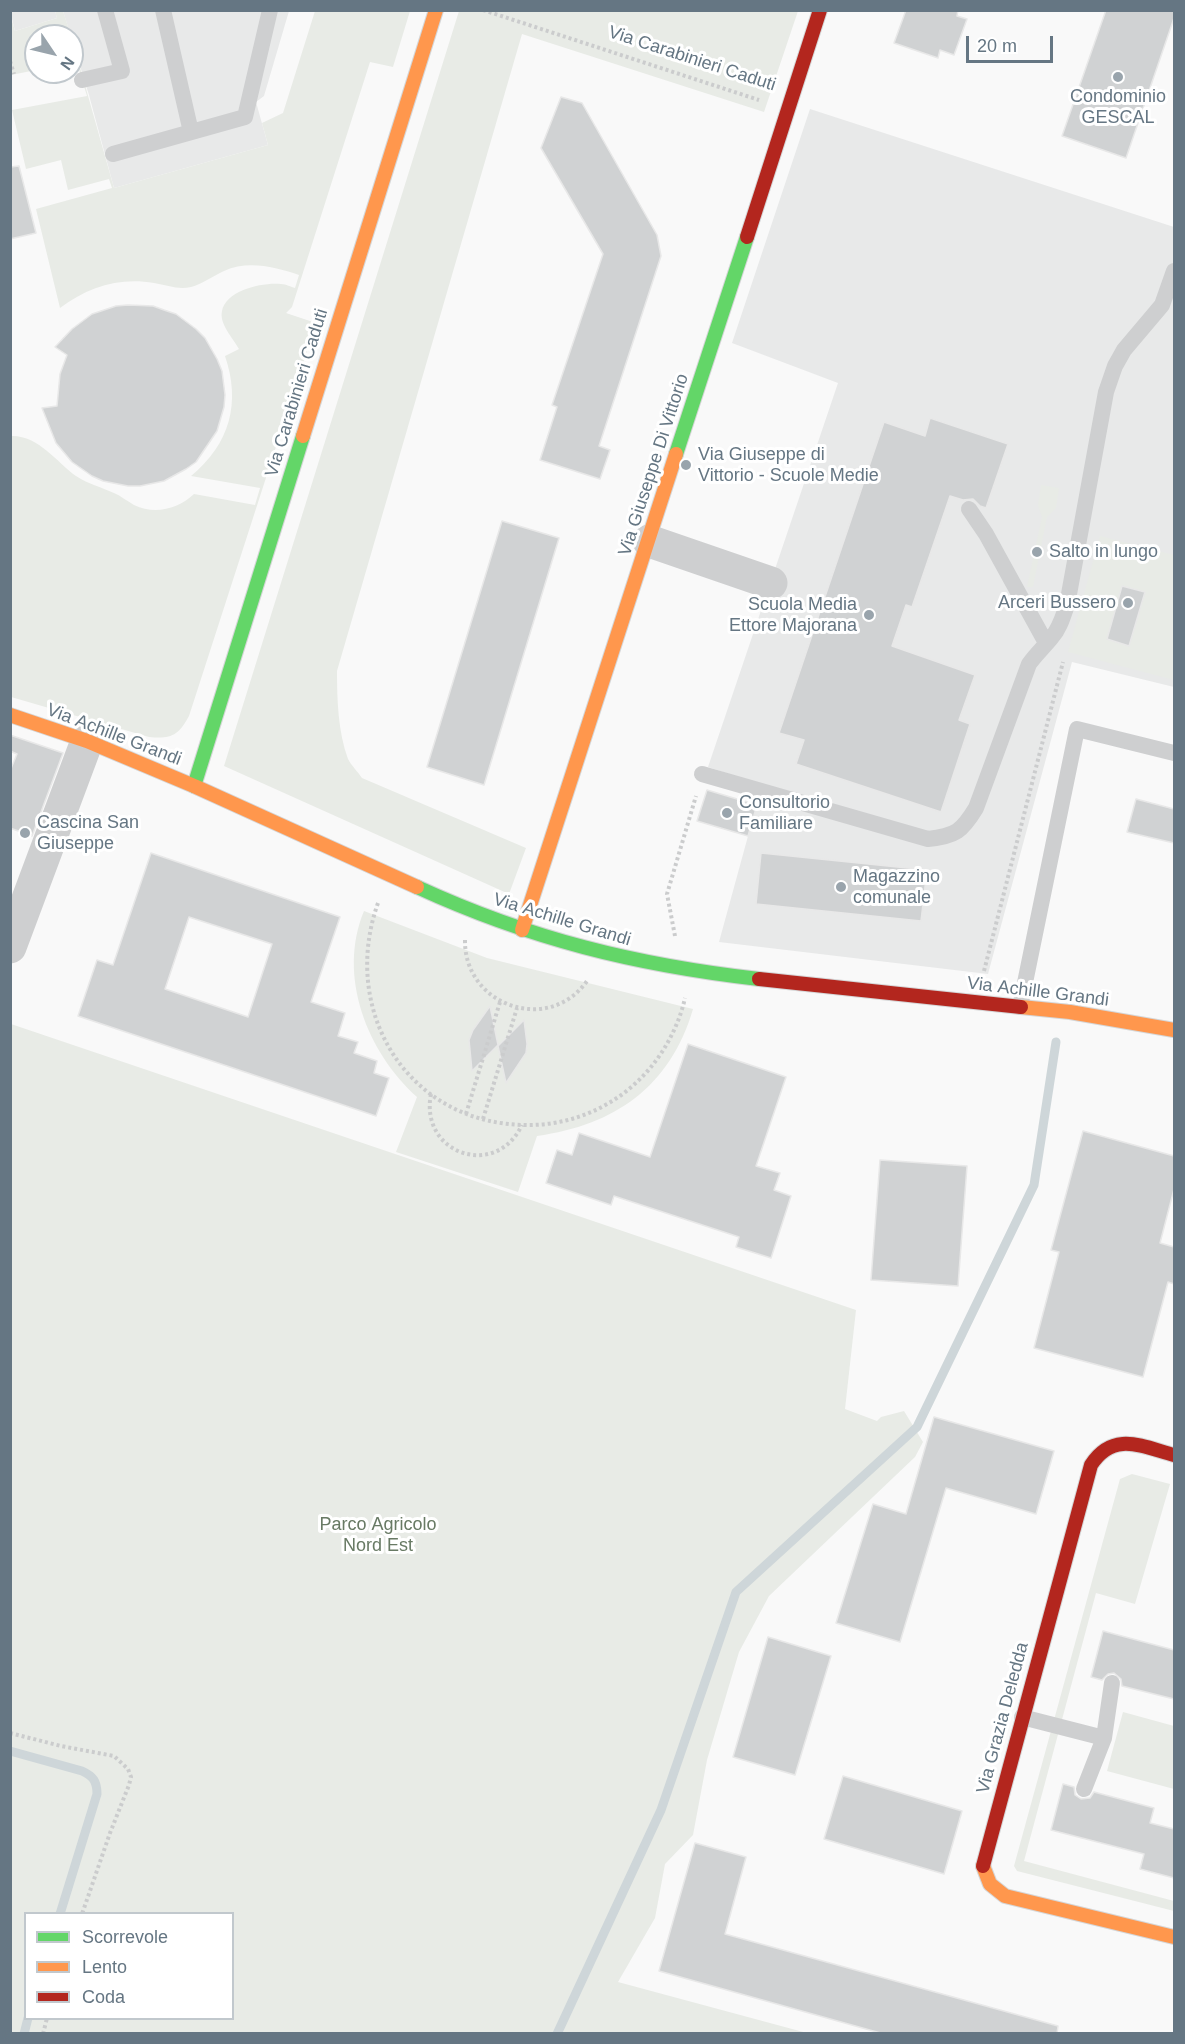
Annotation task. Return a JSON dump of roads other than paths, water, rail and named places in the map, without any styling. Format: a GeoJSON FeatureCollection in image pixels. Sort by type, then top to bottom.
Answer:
{"type":"FeatureCollection","features":[{"type":"Feature","properties":{"kind":"street","name":"Via Carabinieri Caduti"},"geometry":{"type":"LineString","coordinates":[[194,786],[436,10]]}},
{"type":"Feature","properties":{"kind":"street","name":"Via Giuseppe Di Vittorio"},"geometry":{"type":"LineString","coordinates":[[522,930],[820,10]]}},
{"type":"Feature","properties":{"kind":"street"},"geometry":{"type":"LineString","coordinates":[[648,541],[771,583]]}},
{"type":"Feature","properties":{"kind":"street","name":"Via Achille Grandi"},"geometry":{"type":"LineString","coordinates":[[10,715],[87,741],[194,786],[458,906],[570,945],[715,974],[1070,1012],[1174,1030]]}},
{"type":"Feature","properties":{"kind":"street"},"geometry":{"type":"LineString","coordinates":[[10,947],[87,741]]}},
{"type":"Feature","properties":{"kind":"street","name":"Via Grazia Deledda"},"geometry":{"type":"LineString","coordinates":[[1174,1455],[1122,1443],[1105,1447],[1093,1460],[984,1860],[986,1877],[991,1886],[1000,1894],[1174,1937]]}},
{"type":"Feature","properties":{"kind":"lane"},"geometry":{"type":"LineString","coordinates":[[84,80],[122,71],[105,10]]}},
{"type":"Feature","properties":{"kind":"lane"},"geometry":{"type":"LineString","coordinates":[[163,10],[191,132]]}},
{"type":"Feature","properties":{"kind":"lane"},"geometry":{"type":"LineString","coordinates":[[113,154],[245,117],[270,10]]}},
{"type":"Feature","properties":{"kind":"lane"},"geometry":{"type":"LineString","coordinates":[[702,774],[928,839],[954,834],[965,826],[976,808],[1029,664],[1053,637],[1067,605],[1106,392],[1115,366],[1124,350],[1162,305],[1174,271]]}},
{"type":"Feature","properties":{"kind":"lane"},"geometry":{"type":"LineString","coordinates":[[969,509],[986,534],[1046,643]]}},
{"type":"Feature","properties":{"kind":"lane"},"geometry":{"type":"LineString","coordinates":[[1020,1007],[1077,729],[1174,753]]}},
{"type":"Feature","properties":{"kind":"lane"},"geometry":{"type":"LineString","coordinates":[[1084,1789],[1104,1738],[1112,1683]]}},
{"type":"Feature","properties":{"kind":"lane"},"geometry":{"type":"LineString","coordinates":[[1022,1717],[1104,1738]]}},
{"type":"Feature","properties":{"kind":"waterway"},"geometry":{"type":"LineString","coordinates":[[557,2034],[661,1810],[736,1592],[917,1427],[1034,1185],[1056,1042]]}},
{"type":"Feature","properties":{"kind":"waterway"},"geometry":{"type":"LineString","coordinates":[[10,1751],[82,1771],[92,1777],[95,1782],[97,1794],[61,1912]]}},
{"type":"Feature","properties":{"kind":"waterway"},"geometry":{"type":"LineString","coordinates":[[24,2034],[28,2020]]}},
{"type":"Feature","properties":{"kind":"place","name":"Condominio GESCAL"},"geometry":{"type":"Point","coordinates":[1118,77]}},
{"type":"Feature","properties":{"kind":"place","name":"Via Giuseppe di Vittorio - Scuole Medie"},"geometry":{"type":"Point","coordinates":[686,465]}},
{"type":"Feature","properties":{"kind":"place","name":"Salto in lungo"},"geometry":{"type":"Point","coordinates":[1037,552]}},
{"type":"Feature","properties":{"kind":"place","name":"Arceri Bussero"},"geometry":{"type":"Point","coordinates":[1128,603]}},
{"type":"Feature","properties":{"kind":"place","name":"Scuola Media Ettore Majorana"},"geometry":{"type":"Point","coordinates":[869,615]}},
{"type":"Feature","properties":{"kind":"place","name":"Consultorio Familiare"},"geometry":{"type":"Point","coordinates":[727,813]}},
{"type":"Feature","properties":{"kind":"place","name":"Cascina San Giuseppe"},"geometry":{"type":"Point","coordinates":[25,833]}},
{"type":"Feature","properties":{"kind":"place","name":"Magazzino comunale"},"geometry":{"type":"Point","coordinates":[841,887]}},
{"type":"Feature","properties":{"kind":"park label","name":"Parco Agricolo Nord Est"},"geometry":{"type":"Point","coordinates":[378,1535]}}]}
